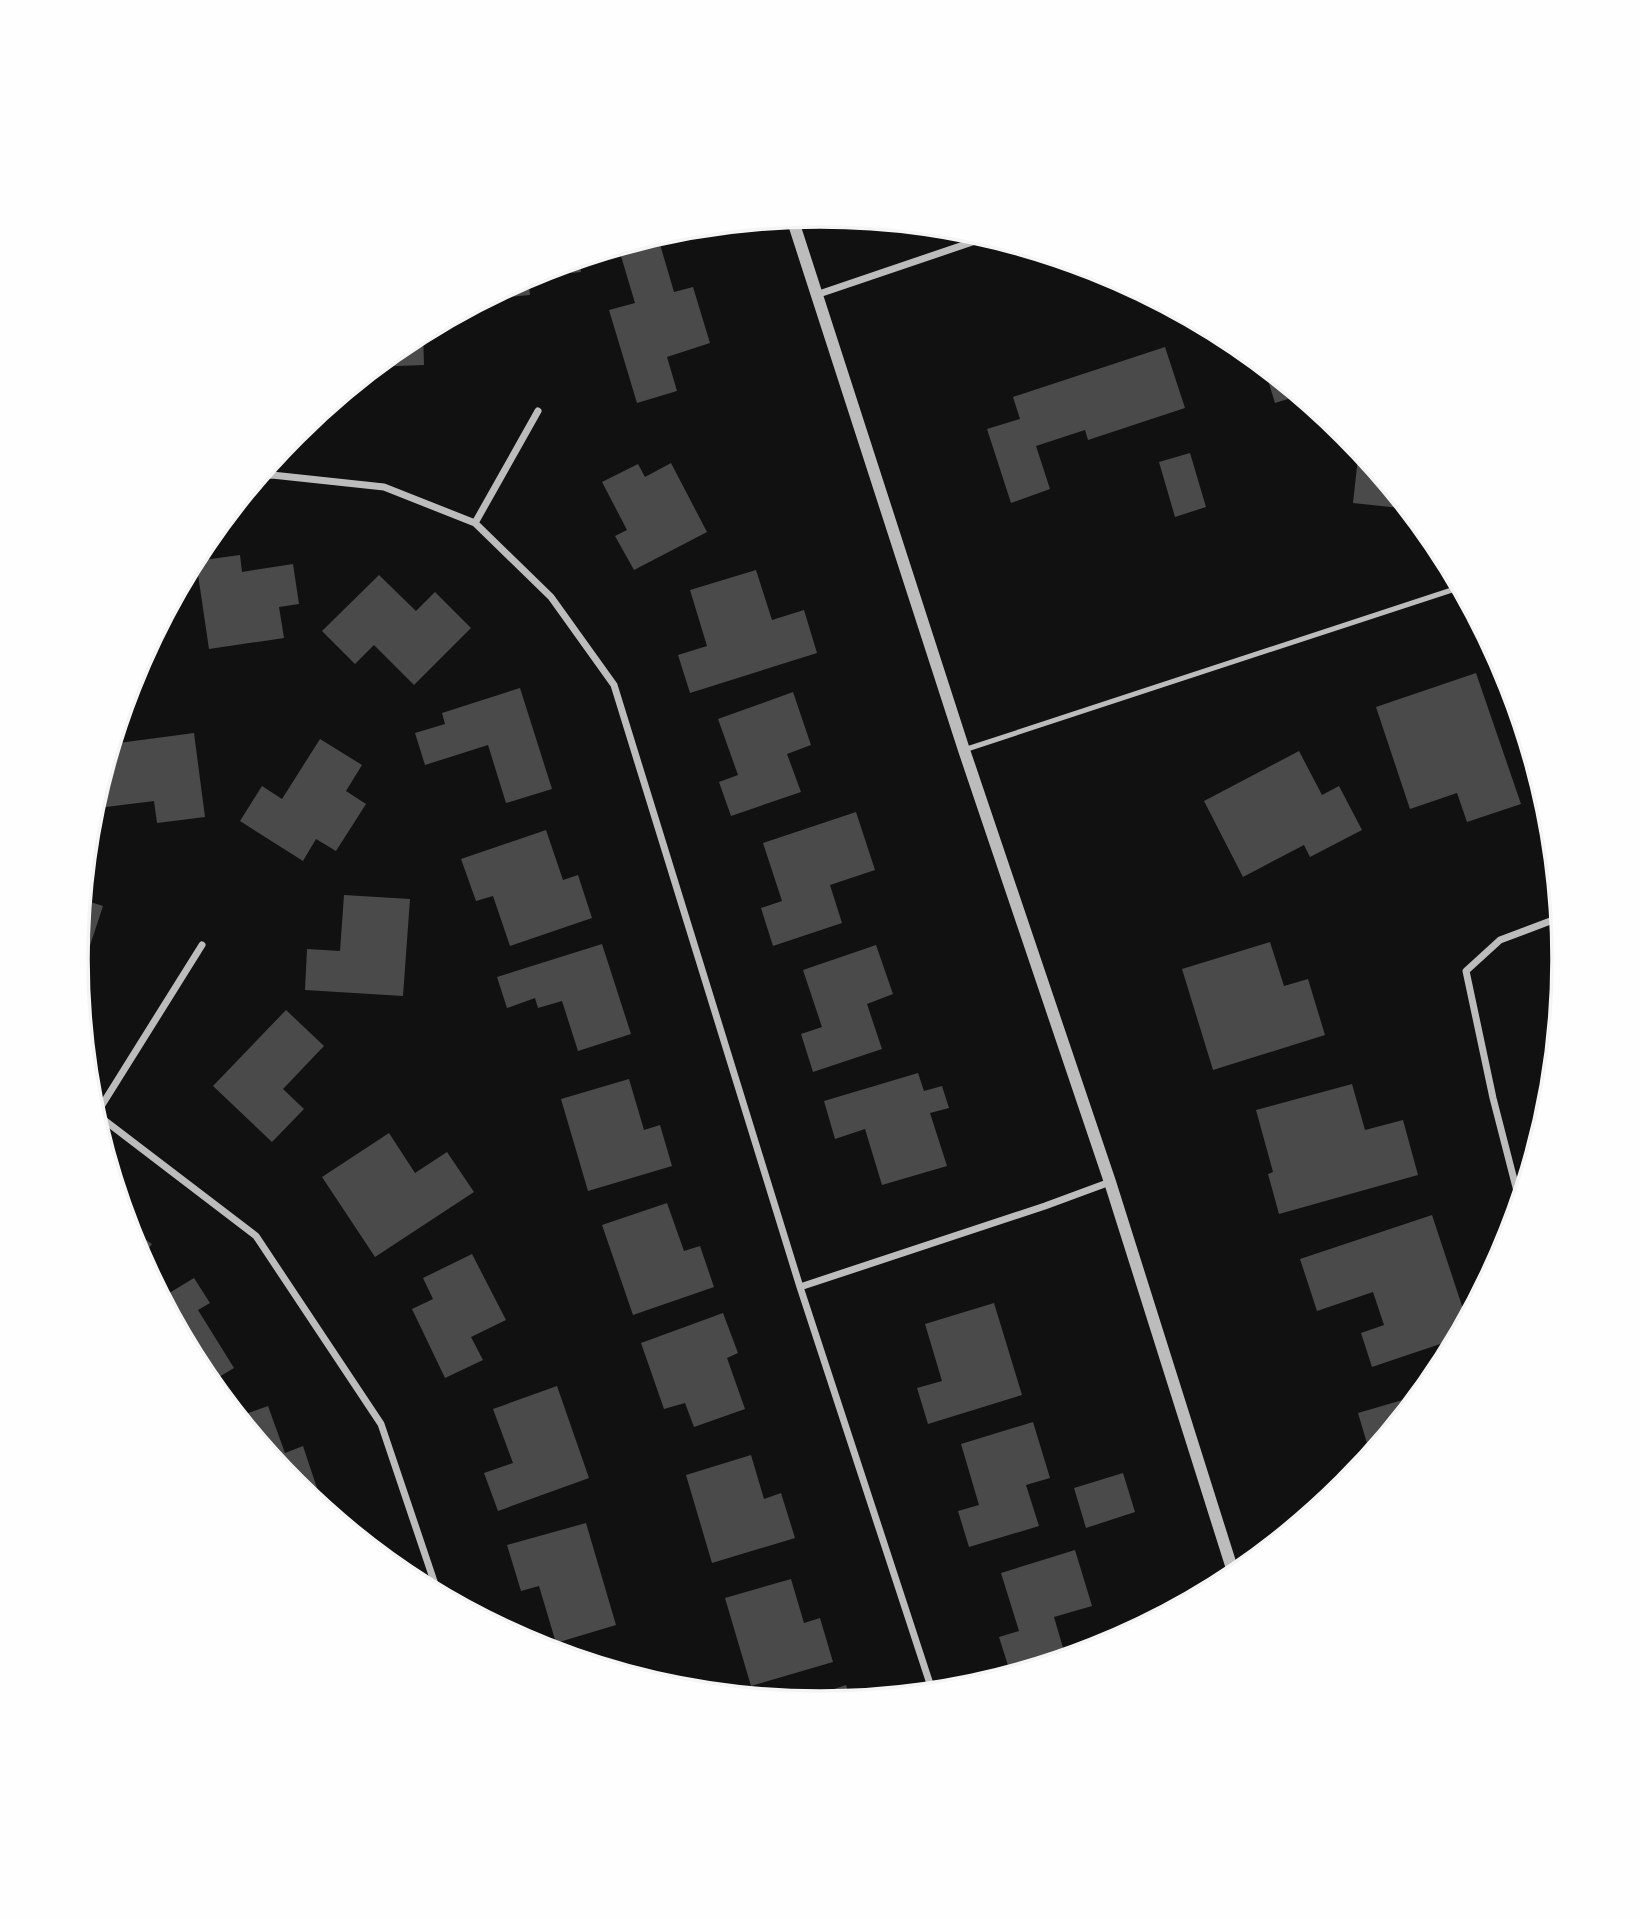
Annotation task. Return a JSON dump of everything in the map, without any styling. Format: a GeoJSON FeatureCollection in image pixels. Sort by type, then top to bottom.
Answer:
{"type":"FeatureCollection","features":[{"type":"Feature","properties":{"kind":"street"},"geometry":{"type":"LineString","coordinates":[[795,228],[964,750],[1110,1182],[1231,1566]]}},
{"type":"Feature","properties":{"kind":"street"},"geometry":{"type":"LineString","coordinates":[[816,295],[970,243]]}},
{"type":"Feature","properties":{"kind":"street"},"geometry":{"type":"LineString","coordinates":[[474,523],[538,411]]}},
{"type":"Feature","properties":{"kind":"street"},"geometry":{"type":"LineString","coordinates":[[271,475],[384,487],[474,523],[551,597],[614,685],[800,1287],[930,1684]]}},
{"type":"Feature","properties":{"kind":"street"},"geometry":{"type":"LineString","coordinates":[[1517,1186],[1493,1098],[1466,971],[1500,940],[1551,920]]}},
{"type":"Feature","properties":{"kind":"street"},"geometry":{"type":"LineString","coordinates":[[102,1100],[202,945]]}},
{"type":"Feature","properties":{"kind":"street"},"geometry":{"type":"LineString","coordinates":[[106,1121],[257,1236],[381,1424],[434,1582]]}},
{"type":"Feature","properties":{"kind":"street"},"geometry":{"type":"LineString","coordinates":[[800,1287],[1110,1182]]}},
{"type":"Feature","properties":{"kind":"lane"},"geometry":{"type":"LineString","coordinates":[[964,750],[1452,590]]}},
{"type":"Feature","properties":{"kind":"building"},"geometry":{"type":"Polygon","coordinates":[[[660,245],[674,292],[693,287],[710,343],[667,357],[677,391],[637,403],[609,310],[635,303],[621,255],[660,245]]]}},
{"type":"Feature","properties":{"kind":"building"},"geometry":{"type":"Polygon","coordinates":[[[580,268],[581,272],[565,273],[580,268]]]}},
{"type":"Feature","properties":{"kind":"building"},"geometry":{"type":"Polygon","coordinates":[[[529,288],[530,295],[509,297],[529,288]]]}},
{"type":"Feature","properties":{"kind":"building"},"geometry":{"type":"Polygon","coordinates":[[[423,344],[424,365],[390,366],[423,344]]]}},
{"type":"Feature","properties":{"kind":"building"},"geometry":{"type":"Polygon","coordinates":[[[1165,347],[1185,408],[1088,440],[1085,430],[1036,446],[1050,489],[1011,503],[987,429],[1020,419],[1013,397],[1165,347]]]}},
{"type":"Feature","properties":{"kind":"building"},"geometry":{"type":"Polygon","coordinates":[[[1268,379],[1290,398],[1275,403],[1268,379]]]}},
{"type":"Feature","properties":{"kind":"building"},"geometry":{"type":"Polygon","coordinates":[[[1190,453],[1206,507],[1175,517],[1159,462],[1190,453]]]}},
{"type":"Feature","properties":{"kind":"building"},"geometry":{"type":"Polygon","coordinates":[[[671,463],[707,532],[634,570],[615,536],[627,530],[602,482],[638,464],[645,477],[671,463]]]}},
{"type":"Feature","properties":{"kind":"building"},"geometry":{"type":"Polygon","coordinates":[[[1357,463],[1396,508],[1353,503],[1357,463]]]}},
{"type":"Feature","properties":{"kind":"building"},"geometry":{"type":"Polygon","coordinates":[[[240,555],[242,572],[293,564],[299,604],[279,607],[284,638],[209,649],[198,574],[207,560],[240,555]]]}},
{"type":"Feature","properties":{"kind":"building"},"geometry":{"type":"Polygon","coordinates":[[[756,570],[772,620],[804,610],[817,653],[690,693],[678,655],[707,646],[690,590],[756,570]]]}},
{"type":"Feature","properties":{"kind":"building"},"geometry":{"type":"Polygon","coordinates":[[[379,575],[416,611],[435,592],[471,628],[414,685],[374,645],[355,664],[322,631],[379,575]]]}},
{"type":"Feature","properties":{"kind":"building"},"geometry":{"type":"Polygon","coordinates":[[[1476,673],[1521,804],[1467,822],[1457,793],[1410,809],[1376,707],[1476,673]]]}},
{"type":"Feature","properties":{"kind":"building"},"geometry":{"type":"Polygon","coordinates":[[[520,688],[552,789],[506,803],[488,745],[425,765],[415,733],[445,724],[442,713],[520,688]]]}},
{"type":"Feature","properties":{"kind":"building"},"geometry":{"type":"Polygon","coordinates":[[[793,692],[811,745],[787,754],[801,792],[731,816],[719,782],[738,775],[718,719],[793,692]]]}},
{"type":"Feature","properties":{"kind":"building"},"geometry":{"type":"Polygon","coordinates":[[[194,733],[205,817],[157,823],[154,801],[104,807],[120,743],[194,733]]]}},
{"type":"Feature","properties":{"kind":"building"},"geometry":{"type":"Polygon","coordinates":[[[320,739],[362,765],[346,791],[366,804],[336,851],[316,839],[303,861],[240,821],[262,786],[282,799],[320,739]]]}},
{"type":"Feature","properties":{"kind":"building"},"geometry":{"type":"Polygon","coordinates":[[[1299,751],[1322,795],[1339,786],[1362,830],[1310,857],[1304,845],[1243,877],[1204,801],[1299,751]]]}},
{"type":"Feature","properties":{"kind":"building"},"geometry":{"type":"Polygon","coordinates":[[[856,812],[875,870],[830,885],[842,923],[773,946],[761,908],[782,901],[763,843],[856,812]]]}},
{"type":"Feature","properties":{"kind":"building"},"geometry":{"type":"Polygon","coordinates":[[[546,830],[563,880],[578,875],[592,918],[510,946],[493,896],[476,901],[461,859],[546,830]]]}},
{"type":"Feature","properties":{"kind":"building"},"geometry":{"type":"Polygon","coordinates":[[[344,895],[410,899],[403,996],[305,990],[307,949],[340,951],[344,895]]]}},
{"type":"Feature","properties":{"kind":"building"},"geometry":{"type":"Polygon","coordinates":[[[90,902],[103,906],[88,951],[90,902]]]}},
{"type":"Feature","properties":{"kind":"building"},"geometry":{"type":"Polygon","coordinates":[[[1270,942],[1284,986],[1308,979],[1325,1035],[1213,1070],[1182,969],[1270,942]]]}},
{"type":"Feature","properties":{"kind":"building"},"geometry":{"type":"Polygon","coordinates":[[[602,944],[631,1034],[578,1051],[562,1001],[538,1008],[535,998],[507,1008],[497,977],[602,944]]]}},
{"type":"Feature","properties":{"kind":"building"},"geometry":{"type":"Polygon","coordinates":[[[876,945],[893,994],[867,1004],[882,1049],[813,1072],[801,1034],[822,1027],[803,970],[876,945]]]}},
{"type":"Feature","properties":{"kind":"building"},"geometry":{"type":"Polygon","coordinates":[[[286,1010],[324,1046],[283,1089],[304,1109],[272,1142],[213,1086],[286,1010]]]}},
{"type":"Feature","properties":{"kind":"building"},"geometry":{"type":"Polygon","coordinates":[[[918,1073],[924,1091],[942,1086],[949,1108],[930,1113],[947,1166],[882,1185],[865,1129],[835,1139],[824,1101],[918,1073]]]}},
{"type":"Feature","properties":{"kind":"building"},"geometry":{"type":"Polygon","coordinates":[[[629,1079],[644,1130],[660,1125],[672,1166],[588,1191],[561,1099],[629,1079]]]}},
{"type":"Feature","properties":{"kind":"building"},"geometry":{"type":"Polygon","coordinates":[[[1352,1084],[1365,1130],[1403,1120],[1418,1175],[1279,1214],[1268,1174],[1273,1172],[1256,1110],[1352,1084]]]}},
{"type":"Feature","properties":{"kind":"building"},"geometry":{"type":"Polygon","coordinates":[[[389,1133],[415,1173],[447,1152],[474,1192],[375,1257],[322,1177],[389,1133]]]}},
{"type":"Feature","properties":{"kind":"building"},"geometry":{"type":"Polygon","coordinates":[[[667,1203],[684,1251],[700,1246],[714,1287],[633,1315],[602,1225],[667,1203]]]}},
{"type":"Feature","properties":{"kind":"building"},"geometry":{"type":"Polygon","coordinates":[[[1432,1215],[1463,1309],[1443,1343],[1372,1367],[1361,1333],[1384,1325],[1373,1292],[1317,1311],[1300,1259],[1432,1215]]]}},
{"type":"Feature","properties":{"kind":"building"},"geometry":{"type":"Polygon","coordinates":[[[142,1237],[152,1244],[148,1250],[142,1237]]]}},
{"type":"Feature","properties":{"kind":"building"},"geometry":{"type":"Polygon","coordinates":[[[472,1254],[506,1320],[471,1337],[483,1360],[445,1378],[412,1309],[433,1299],[423,1278],[472,1254]]]}},
{"type":"Feature","properties":{"kind":"building"},"geometry":{"type":"Polygon","coordinates":[[[194,1278],[210,1303],[198,1310],[234,1368],[219,1377],[169,1293],[194,1278]]]}},
{"type":"Feature","properties":{"kind":"building"},"geometry":{"type":"Polygon","coordinates":[[[994,1303],[1022,1395],[928,1424],[917,1388],[942,1381],[925,1324],[994,1303]]]}},
{"type":"Feature","properties":{"kind":"building"},"geometry":{"type":"Polygon","coordinates":[[[723,1313],[738,1353],[727,1358],[745,1409],[694,1427],[685,1403],[664,1409],[641,1343],[723,1313]]]}},
{"type":"Feature","properties":{"kind":"building"},"geometry":{"type":"Polygon","coordinates":[[[557,1386],[589,1478],[498,1511],[484,1473],[513,1463],[493,1409],[557,1386]]]}},
{"type":"Feature","properties":{"kind":"building"},"geometry":{"type":"Polygon","coordinates":[[[1405,1399],[1368,1446],[1358,1413],[1405,1399]]]}},
{"type":"Feature","properties":{"kind":"building"},"geometry":{"type":"Polygon","coordinates":[[[268,1406],[285,1453],[303,1446],[318,1491],[269,1442],[246,1414],[268,1406]]]}},
{"type":"Feature","properties":{"kind":"building"},"geometry":{"type":"Polygon","coordinates":[[[1033,1422],[1050,1478],[1026,1485],[1039,1526],[969,1547],[958,1511],[979,1505],[961,1444],[1033,1422]]]}},
{"type":"Feature","properties":{"kind":"building"},"geometry":{"type":"Polygon","coordinates":[[[751,1455],[764,1499],[781,1493],[795,1538],[712,1563],[686,1475],[751,1455]]]}},
{"type":"Feature","properties":{"kind":"building"},"geometry":{"type":"Polygon","coordinates":[[[1123,1473],[1135,1512],[1086,1528],[1074,1488],[1123,1473]]]}},
{"type":"Feature","properties":{"kind":"building"},"geometry":{"type":"Polygon","coordinates":[[[586,1523],[616,1625],[556,1642],[539,1586],[521,1591],[507,1545],[586,1523]]]}},
{"type":"Feature","properties":{"kind":"building"},"geometry":{"type":"Polygon","coordinates":[[[1075,1550],[1092,1606],[1054,1617],[1064,1650],[1009,1667],[999,1637],[1019,1631],[1001,1573],[1075,1550]]]}},
{"type":"Feature","properties":{"kind":"building"},"geometry":{"type":"Polygon","coordinates":[[[791,1579],[804,1623],[820,1618],[833,1662],[751,1686],[725,1598],[791,1579]]]}},
{"type":"Feature","properties":{"kind":"building"},"geometry":{"type":"Polygon","coordinates":[[[846,1685],[848,1691],[826,1692],[846,1685]]]}}]}
